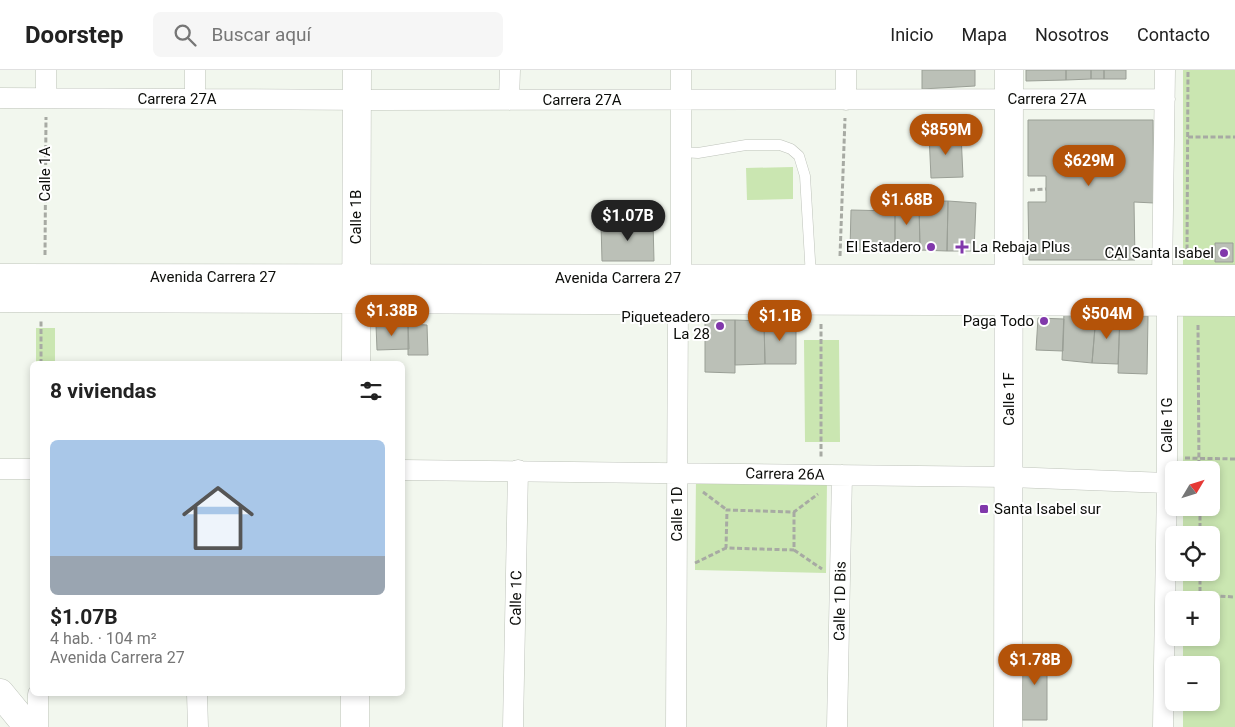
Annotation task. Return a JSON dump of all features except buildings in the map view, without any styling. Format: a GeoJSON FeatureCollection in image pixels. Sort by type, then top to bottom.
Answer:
{"type":"FeatureCollection","features":[{"type":"Feature","properties":{"kind":"main road","name":"Calle 1B"},"geometry":{"type":"LineString","coordinates":[[356,361],[357,70]]}},
{"type":"Feature","properties":{"kind":"main road","name":"Calle 1F"},"geometry":{"type":"LineString","coordinates":[[1008,727],[1009,70]]}},
{"type":"Feature","properties":{"kind":"main road","name":"Avenida Carrera 27"},"geometry":{"type":"LineString","coordinates":[[0,278],[43,288],[1179,291],[1235,302]]}},
{"type":"Feature","properties":{"kind":"main road","name":"Avenida Carrera 27"},"geometry":{"type":"LineString","coordinates":[[816,289],[839,278],[1009,290]]}},
{"type":"Feature","properties":{"kind":"main road","name":"Avenida Carrera 27"},"geometry":{"type":"LineString","coordinates":[[1179,291],[1235,279]]}},
{"type":"Feature","properties":{"kind":"main road","name":"Avenida Carrera 27"},"geometry":{"type":"LineString","coordinates":[[0,298],[43,288]]}},
{"type":"Feature","properties":{"kind":"main road"},"geometry":{"type":"LineString","coordinates":[[0,693],[28,727]]}},
{"type":"Feature","properties":{"kind":"main road"},"geometry":{"type":"LineString","coordinates":[[355,696],[355,727]]}},
{"type":"Feature","properties":{"kind":"street"},"geometry":{"type":"LineString","coordinates":[[46,70],[46,98]]}},
{"type":"Feature","properties":{"kind":"street"},"geometry":{"type":"LineString","coordinates":[[195,70],[195,99]]}},
{"type":"Feature","properties":{"kind":"street"},"geometry":{"type":"LineString","coordinates":[[509,100],[510,70]]}},
{"type":"Feature","properties":{"kind":"street","name":"Calle 1D"},"geometry":{"type":"LineString","coordinates":[[676,727],[681,70]]}},
{"type":"Feature","properties":{"kind":"street"},"geometry":{"type":"LineString","coordinates":[[846,70],[846,100]]}},
{"type":"Feature","properties":{"kind":"street","name":"Calle 1G"},"geometry":{"type":"LineString","coordinates":[[1165,70],[1165,137],[1179,291],[1167,461]]}},
{"type":"Feature","properties":{"kind":"street","name":"Carrera 27A"},"geometry":{"type":"LineString","coordinates":[[0,98],[357,100],[1165,99]]}},
{"type":"Feature","properties":{"kind":"street"},"geometry":{"type":"LineString","coordinates":[[0,469],[30,469]]}},
{"type":"Feature","properties":{"kind":"street","name":"Carrera 26A"},"geometry":{"type":"LineString","coordinates":[[405,470],[1009,477],[1165,483]]}},
{"type":"Feature","properties":{"kind":"street","name":"Calle 1C"},"geometry":{"type":"LineString","coordinates":[[513,727],[518,470]]}},
{"type":"Feature","properties":{"kind":"street","name":"Calle 1D Bis"},"geometry":{"type":"LineString","coordinates":[[837,727],[842,475]]}},
{"type":"Feature","properties":{"kind":"street","name":"Calle 1G"},"geometry":{"type":"LineString","coordinates":[[1165,591],[1166,516]]}},
{"type":"Feature","properties":{"kind":"street","name":"Calle 1G"},"geometry":{"type":"LineString","coordinates":[[1162,727],[1165,592]]}},
{"type":"Feature","properties":{"kind":"street"},"geometry":{"type":"LineString","coordinates":[[38,696],[38,727]]}},
{"type":"Feature","properties":{"kind":"street"},"geometry":{"type":"LineString","coordinates":[[197,696],[198,727]]}},
{"type":"Feature","properties":{"kind":"lane"},"geometry":{"type":"LineString","coordinates":[[681,152],[698,153],[746,145],[780,145],[791,149],[799,156],[805,176],[816,289]]}},
{"type":"Feature","properties":{"kind":"path"},"geometry":{"type":"LineString","coordinates":[[1188,70],[1188,137],[1179,291],[1199,458]]}},
{"type":"Feature","properties":{"kind":"path","name":"Calle 1A"},"geometry":{"type":"LineString","coordinates":[[41,361],[46,98]]}},
{"type":"Feature","properties":{"kind":"path"},"geometry":{"type":"LineString","coordinates":[[839,278],[846,100]]}},
{"type":"Feature","properties":{"kind":"path"},"geometry":{"type":"LineString","coordinates":[[1165,137],[1235,137]]}},
{"type":"Feature","properties":{"kind":"path"},"geometry":{"type":"LineString","coordinates":[[1022,190],[1046,189]]}},
{"type":"Feature","properties":{"kind":"path"},"geometry":{"type":"LineString","coordinates":[[816,289],[820,475]]}},
{"type":"Feature","properties":{"kind":"path"},"geometry":{"type":"LineString","coordinates":[[1167,457],[1235,459]]}},
{"type":"Feature","properties":{"kind":"path"},"geometry":{"type":"LineString","coordinates":[[726,548],[727,510],[794,512],[794,550]]}},
{"type":"Feature","properties":{"kind":"path"},"geometry":{"type":"LineString","coordinates":[[677,571],[726,548],[794,550],[840,582]]}},
{"type":"Feature","properties":{"kind":"path"},"geometry":{"type":"LineString","coordinates":[[1220,596],[1235,597]]}},
{"type":"Feature","properties":{"kind":"green space"},"geometry":{"type":"Polygon","coordinates":[[[1183,70],[1235,70],[1235,727],[1183,727],[1183,711],[1220,711],[1220,656],[1183,656],[1183,646],[1220,646],[1220,591],[1183,591],[1183,581],[1220,581],[1220,526],[1183,526],[1183,516],[1220,516],[1220,461],[1183,461],[1183,70]]]}},
{"type":"Feature","properties":{"kind":"green space"},"geometry":{"type":"Polygon","coordinates":[[[793,167],[793,199],[747,200],[746,168],[793,167]]]}},
{"type":"Feature","properties":{"kind":"green space"},"geometry":{"type":"Polygon","coordinates":[[[36,328],[55,328],[55,361],[36,361],[36,328]]]}},
{"type":"Feature","properties":{"kind":"green space"},"geometry":{"type":"Polygon","coordinates":[[[804,340],[839,340],[840,442],[805,442],[804,340]]]}},
{"type":"Feature","properties":{"kind":"green space"},"geometry":{"type":"Polygon","coordinates":[[[696,478],[827,481],[826,573],[695,570],[696,478]]]}},
{"type":"Feature","properties":{"kind":"place","name":"El Estadero"},"geometry":{"type":"Point","coordinates":[931,247]}},
{"type":"Feature","properties":{"kind":"place","name":"La Rebaja Plus"},"geometry":{"type":"Point","coordinates":[962,247]}},
{"type":"Feature","properties":{"kind":"place","name":"CAI Santa Isabel"},"geometry":{"type":"Point","coordinates":[1224,253]}},
{"type":"Feature","properties":{"kind":"place","name":"Paga Todo"},"geometry":{"type":"Point","coordinates":[1044,321]}},
{"type":"Feature","properties":{"kind":"place","name":"Piqueteadero La 28"},"geometry":{"type":"Point","coordinates":[720,326]}},
{"type":"Feature","properties":{"kind":"place","name":"Santa Isabel sur"},"geometry":{"type":"Point","coordinates":[984,509]}}]}
